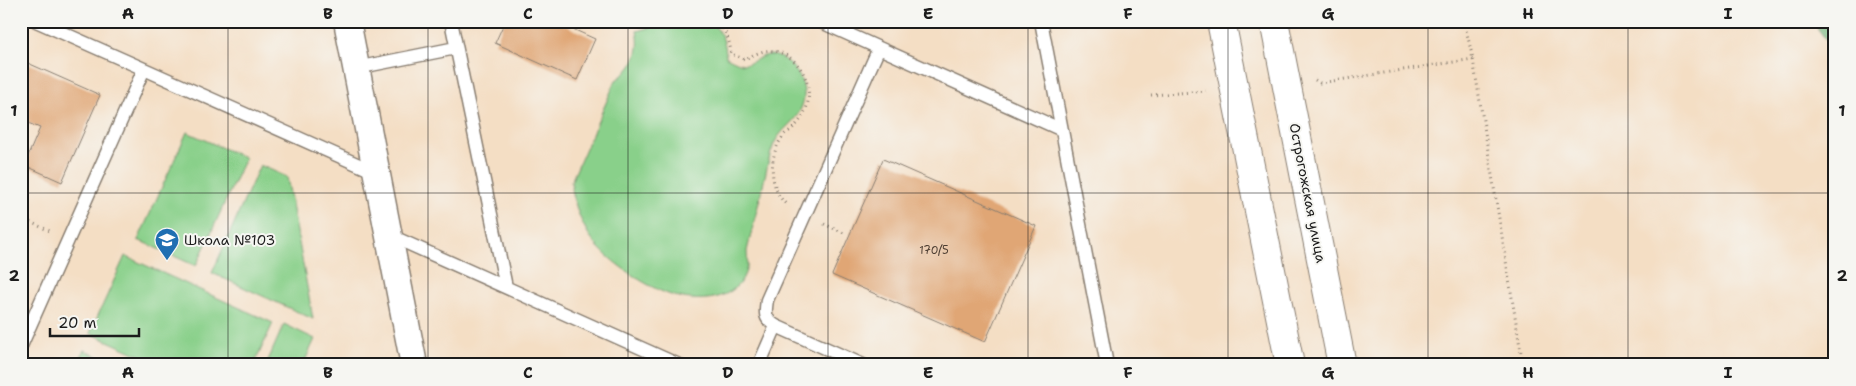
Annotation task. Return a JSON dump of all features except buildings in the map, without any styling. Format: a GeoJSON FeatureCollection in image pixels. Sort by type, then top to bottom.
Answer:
{"type":"FeatureCollection","features":[{"type":"Feature","properties":{"kind":"street"},"geometry":{"type":"LineString","coordinates":[[347,21],[414,365]]}},
{"type":"Feature","properties":{"kind":"street"},"geometry":{"type":"LineString","coordinates":[[1221,21],[1290,365]]}},
{"type":"Feature","properties":{"kind":"street","name":"Острогожская улица"},"geometry":{"type":"LineString","coordinates":[[1274,21],[1342,365]]}},
{"type":"Feature","properties":{"kind":"lane"},"geometry":{"type":"LineString","coordinates":[[36,21],[376,173]]}},
{"type":"Feature","properties":{"kind":"lane"},"geometry":{"type":"LineString","coordinates":[[451,21],[506,287]]}},
{"type":"Feature","properties":{"kind":"lane"},"geometry":{"type":"LineString","coordinates":[[819,21],[1062,130]]}},
{"type":"Feature","properties":{"kind":"lane"},"geometry":{"type":"LineString","coordinates":[[1041,21],[1107,365]]}},
{"type":"Feature","properties":{"kind":"lane"},"geometry":{"type":"LineString","coordinates":[[356,68],[456,48]]}},
{"type":"Feature","properties":{"kind":"lane"},"geometry":{"type":"LineString","coordinates":[[863,365],[776,326],[769,322],[765,313],[767,300],[879,48]]}},
{"type":"Feature","properties":{"kind":"lane"},"geometry":{"type":"LineString","coordinates":[[21,346],[144,69]]}},
{"type":"Feature","properties":{"kind":"lane"},"geometry":{"type":"LineString","coordinates":[[389,235],[679,365]]}},
{"type":"Feature","properties":{"kind":"lane"},"geometry":{"type":"LineString","coordinates":[[759,365],[776,326]]}},
{"type":"Feature","properties":{"kind":"path"},"geometry":{"type":"LineString","coordinates":[[716,21],[729,40],[731,54],[744,59],[771,50],[784,54],[794,61],[802,71],[807,82],[809,95],[802,119],[794,128],[784,134],[774,156],[773,179],[776,189],[783,201],[791,208]]}},
{"type":"Feature","properties":{"kind":"path"},"geometry":{"type":"LineString","coordinates":[[1464,21],[1473,59],[1523,365]]}},
{"type":"Feature","properties":{"kind":"path"},"geometry":{"type":"LineString","coordinates":[[21,218],[55,233]]}},
{"type":"Feature","properties":{"kind":"green space"},"geometry":{"type":"Polygon","coordinates":[[[671,21],[711,22],[723,38],[726,57],[740,63],[749,63],[766,55],[783,59],[799,75],[804,91],[799,112],[782,132],[774,144],[771,153],[747,251],[747,266],[743,278],[736,287],[726,294],[715,298],[691,299],[668,294],[650,286],[613,261],[593,241],[583,225],[574,200],[571,182],[616,80],[627,71],[635,59],[638,46],[637,31],[671,21]]]}},
{"type":"Feature","properties":{"kind":"green space"},"geometry":{"type":"Polygon","coordinates":[[[1812,21],[1835,21],[1835,52],[1812,21]]]}},
{"type":"Feature","properties":{"kind":"green space"},"geometry":{"type":"Polygon","coordinates":[[[187,132],[245,158],[196,266],[138,240],[187,132]]]}},
{"type":"Feature","properties":{"kind":"green space"},"geometry":{"type":"Polygon","coordinates":[[[260,165],[287,177],[313,319],[212,273],[260,165]]]}},
{"type":"Feature","properties":{"kind":"green space"},"geometry":{"type":"Polygon","coordinates":[[[125,256],[273,323],[254,365],[161,365],[90,333],[125,256]]]}},
{"type":"Feature","properties":{"kind":"green space"},"geometry":{"type":"Polygon","coordinates":[[[284,324],[315,339],[303,365],[266,365],[284,324]]]}},
{"type":"Feature","properties":{"kind":"green space"},"geometry":{"type":"Polygon","coordinates":[[[84,350],[117,365],[78,365],[84,350]]]}},
{"type":"Feature","properties":{"kind":"place","name":"Школа №103"},"geometry":{"type":"Point","coordinates":[167,261]}}]}
